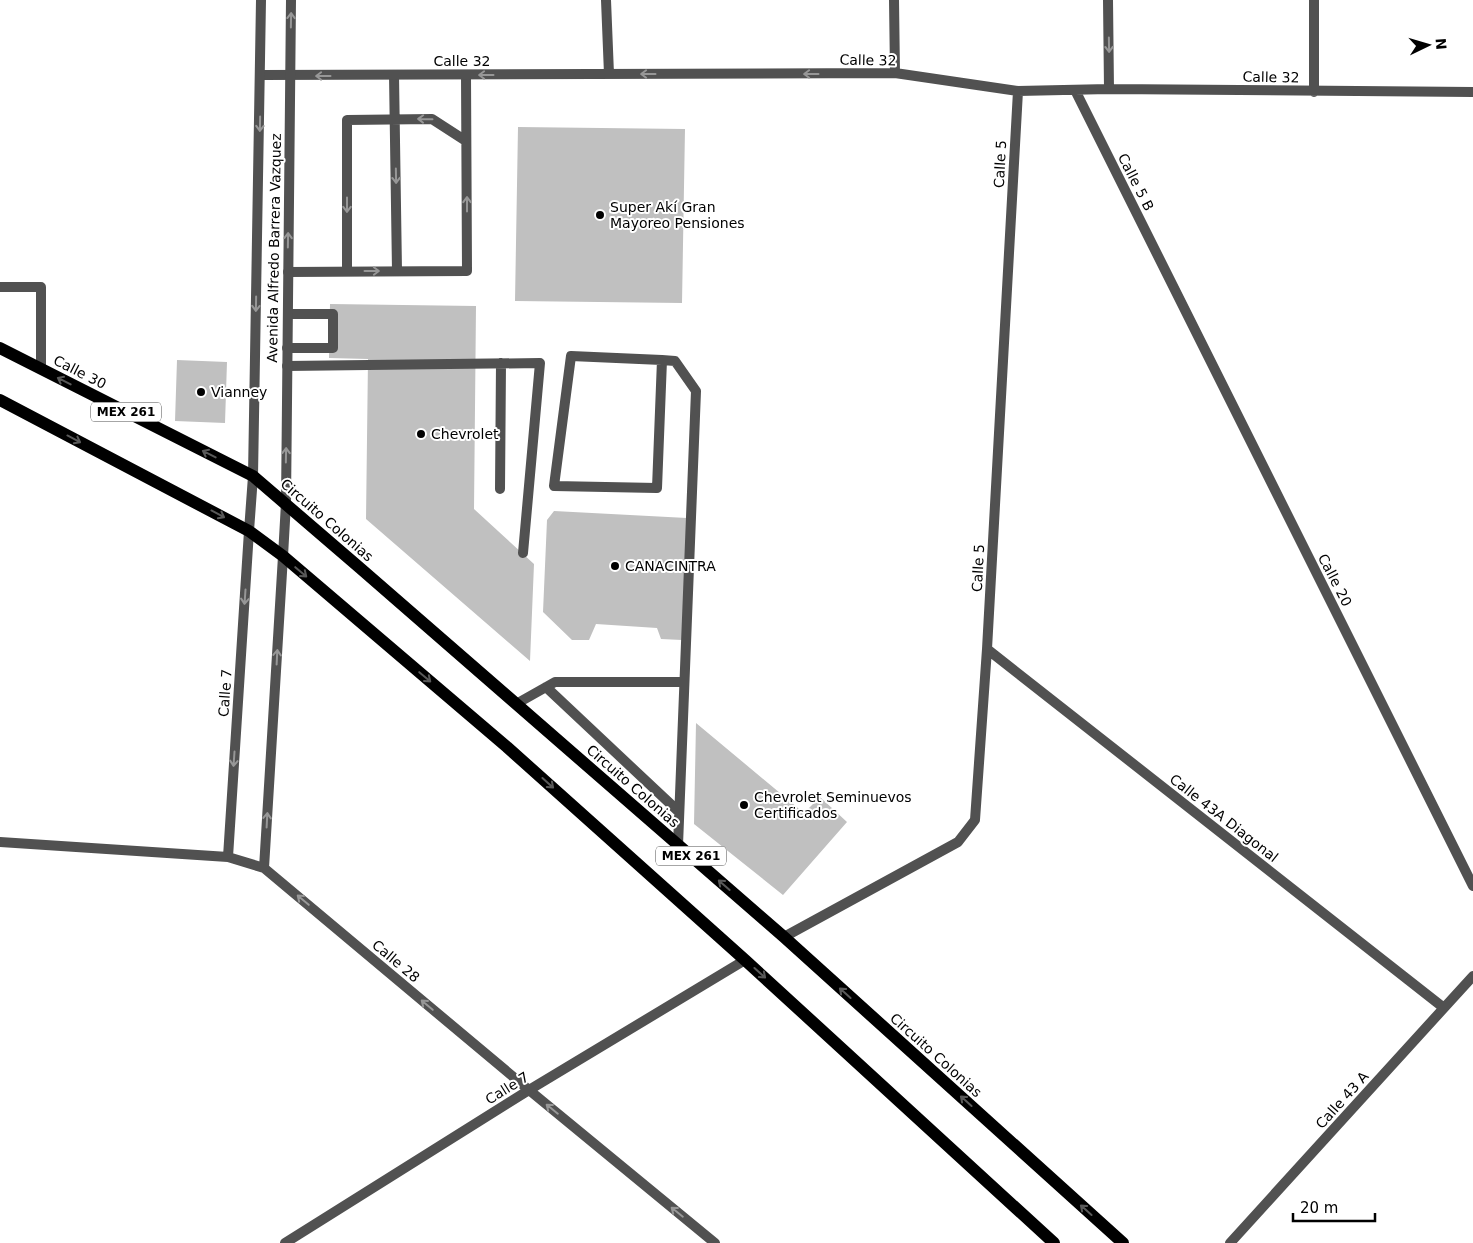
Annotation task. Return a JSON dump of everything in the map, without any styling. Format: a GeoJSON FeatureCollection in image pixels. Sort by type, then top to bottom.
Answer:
{"type":"FeatureCollection","features":[{"type":"Feature","properties":{"kind":"main road","name":"Calle 30"},"geometry":{"type":"LineString","coordinates":[[0,348],[253,476]]}},
{"type":"Feature","properties":{"kind":"main road","name":"MEX 261"},"geometry":{"type":"LineString","coordinates":[[0,400],[249,531],[283,556],[507,747],[745,960],[1054,1243]]}},
{"type":"Feature","properties":{"kind":"main road","name":"Circuito Colonias"},"geometry":{"type":"LineString","coordinates":[[253,476],[784,937],[1123,1243]]}},
{"type":"Feature","properties":{"kind":"street","name":"Avenida Alfredo Barrera Vazquez"},"geometry":{"type":"LineString","coordinates":[[249,531],[253,476],[261,0]]}},
{"type":"Feature","properties":{"kind":"street","name":"Avenida Alfredo Barrera Vazquez"},"geometry":{"type":"LineString","coordinates":[[283,556],[286,504],[291,0]]}},
{"type":"Feature","properties":{"kind":"street"},"geometry":{"type":"LineString","coordinates":[[606,0],[609,74]]}},
{"type":"Feature","properties":{"kind":"street"},"geometry":{"type":"LineString","coordinates":[[894,0],[894,73]]}},
{"type":"Feature","properties":{"kind":"street"},"geometry":{"type":"LineString","coordinates":[[1108,0],[1109,89]]}},
{"type":"Feature","properties":{"kind":"street"},"geometry":{"type":"LineString","coordinates":[[1314,0],[1314,92]]}},
{"type":"Feature","properties":{"kind":"street","name":"Calle 32"},"geometry":{"type":"LineString","coordinates":[[261,75],[894,73],[1018,91],[1109,89],[1473,92]]}},
{"type":"Feature","properties":{"kind":"street"},"geometry":{"type":"LineString","coordinates":[[394,75],[397,271]]}},
{"type":"Feature","properties":{"kind":"street"},"geometry":{"type":"LineString","coordinates":[[288,272],[467,271],[466,75]]}},
{"type":"Feature","properties":{"kind":"street","name":"Calle 5 B"},"geometry":{"type":"LineString","coordinates":[[1075,90],[1172,285]]}},
{"type":"Feature","properties":{"kind":"street","name":"Calle 5"},"geometry":{"type":"LineString","coordinates":[[784,937],[958,842],[975,820],[987,649],[1018,91]]}},
{"type":"Feature","properties":{"kind":"street"},"geometry":{"type":"LineString","coordinates":[[347,271],[347,120],[432,119],[466,141]]}},
{"type":"Feature","properties":{"kind":"street","name":"Calle 20"},"geometry":{"type":"LineString","coordinates":[[1172,285],[1473,886]]}},
{"type":"Feature","properties":{"kind":"street"},"geometry":{"type":"LineString","coordinates":[[0,287],[41,287],[41,369]]}},
{"type":"Feature","properties":{"kind":"street"},"geometry":{"type":"LineString","coordinates":[[287,348],[333,348],[333,314],[288,314]]}},
{"type":"Feature","properties":{"kind":"street"},"geometry":{"type":"LineString","coordinates":[[662,360],[657,488],[554,486],[571,356],[662,360],[674,361],[696,391],[678,845]]}},
{"type":"Feature","properties":{"kind":"street"},"geometry":{"type":"LineString","coordinates":[[500,490],[501,363]]}},
{"type":"Feature","properties":{"kind":"street"},"geometry":{"type":"LineString","coordinates":[[287,366],[540,363],[522,554]]}},
{"type":"Feature","properties":{"kind":"street","name":"Calle 7"},"geometry":{"type":"LineString","coordinates":[[228,857],[249,531]]}},
{"type":"Feature","properties":{"kind":"street"},"geometry":{"type":"LineString","coordinates":[[264,868],[283,556]]}},
{"type":"Feature","properties":{"kind":"street","name":"Calle 43A Diagonal"},"geometry":{"type":"LineString","coordinates":[[987,649],[1444,1008]]}},
{"type":"Feature","properties":{"kind":"street"},"geometry":{"type":"LineString","coordinates":[[516,704],[555,682],[684,682]]}},
{"type":"Feature","properties":{"kind":"street"},"geometry":{"type":"LineString","coordinates":[[546,687],[679,812]]}},
{"type":"Feature","properties":{"kind":"street","name":"Calle 28"},"geometry":{"type":"LineString","coordinates":[[0,842],[228,857],[264,868],[715,1243]]}},
{"type":"Feature","properties":{"kind":"street","name":"Calle 7"},"geometry":{"type":"LineString","coordinates":[[285,1243],[529,1090],[745,960]]}},
{"type":"Feature","properties":{"kind":"street","name":"Calle 43 A"},"geometry":{"type":"LineString","coordinates":[[1230,1243],[1473,976]]}},
{"type":"Feature","properties":{"kind":"building","name":"Super Akí Gran Mayoreo Pensiones"},"geometry":{"type":"Polygon","coordinates":[[[518,127],[685,129],[682,303],[515,301],[518,127]]]}},
{"type":"Feature","properties":{"kind":"building","name":"Chevrolet"},"geometry":{"type":"Polygon","coordinates":[[[330,304],[476,306],[474,509],[534,564],[530,661],[366,519],[368,359],[329,358],[330,304]]]}},
{"type":"Feature","properties":{"kind":"building","name":"Vianney"},"geometry":{"type":"Polygon","coordinates":[[[177,360],[227,362],[225,423],[175,421],[177,360]]]}},
{"type":"Feature","properties":{"kind":"building","name":"CANACINTRA"},"geometry":{"type":"Polygon","coordinates":[[[554,511],[687,518],[682,640],[661,639],[657,628],[596,624],[589,640],[572,640],[543,612],[547,520],[554,511]]]}},
{"type":"Feature","properties":{"kind":"building","name":"Chevrolet Seminuevos Certificados"},"geometry":{"type":"Polygon","coordinates":[[[696,723],[804,813],[820,797],[847,822],[783,895],[694,824],[696,723]]]}},
{"type":"Feature","properties":{"kind":"place","name":"Super Akí Gran Mayoreo Pensiones"},"geometry":{"type":"Point","coordinates":[600,215]}},
{"type":"Feature","properties":{"kind":"place","name":"Vianney"},"geometry":{"type":"Point","coordinates":[201,392]}},
{"type":"Feature","properties":{"kind":"place","name":"Chevrolet"},"geometry":{"type":"Point","coordinates":[421,434]}},
{"type":"Feature","properties":{"kind":"place","name":"CANACINTRA"},"geometry":{"type":"Point","coordinates":[615,566]}},
{"type":"Feature","properties":{"kind":"place","name":"Chevrolet Seminuevos Certificados"},"geometry":{"type":"Point","coordinates":[744,805]}}]}
